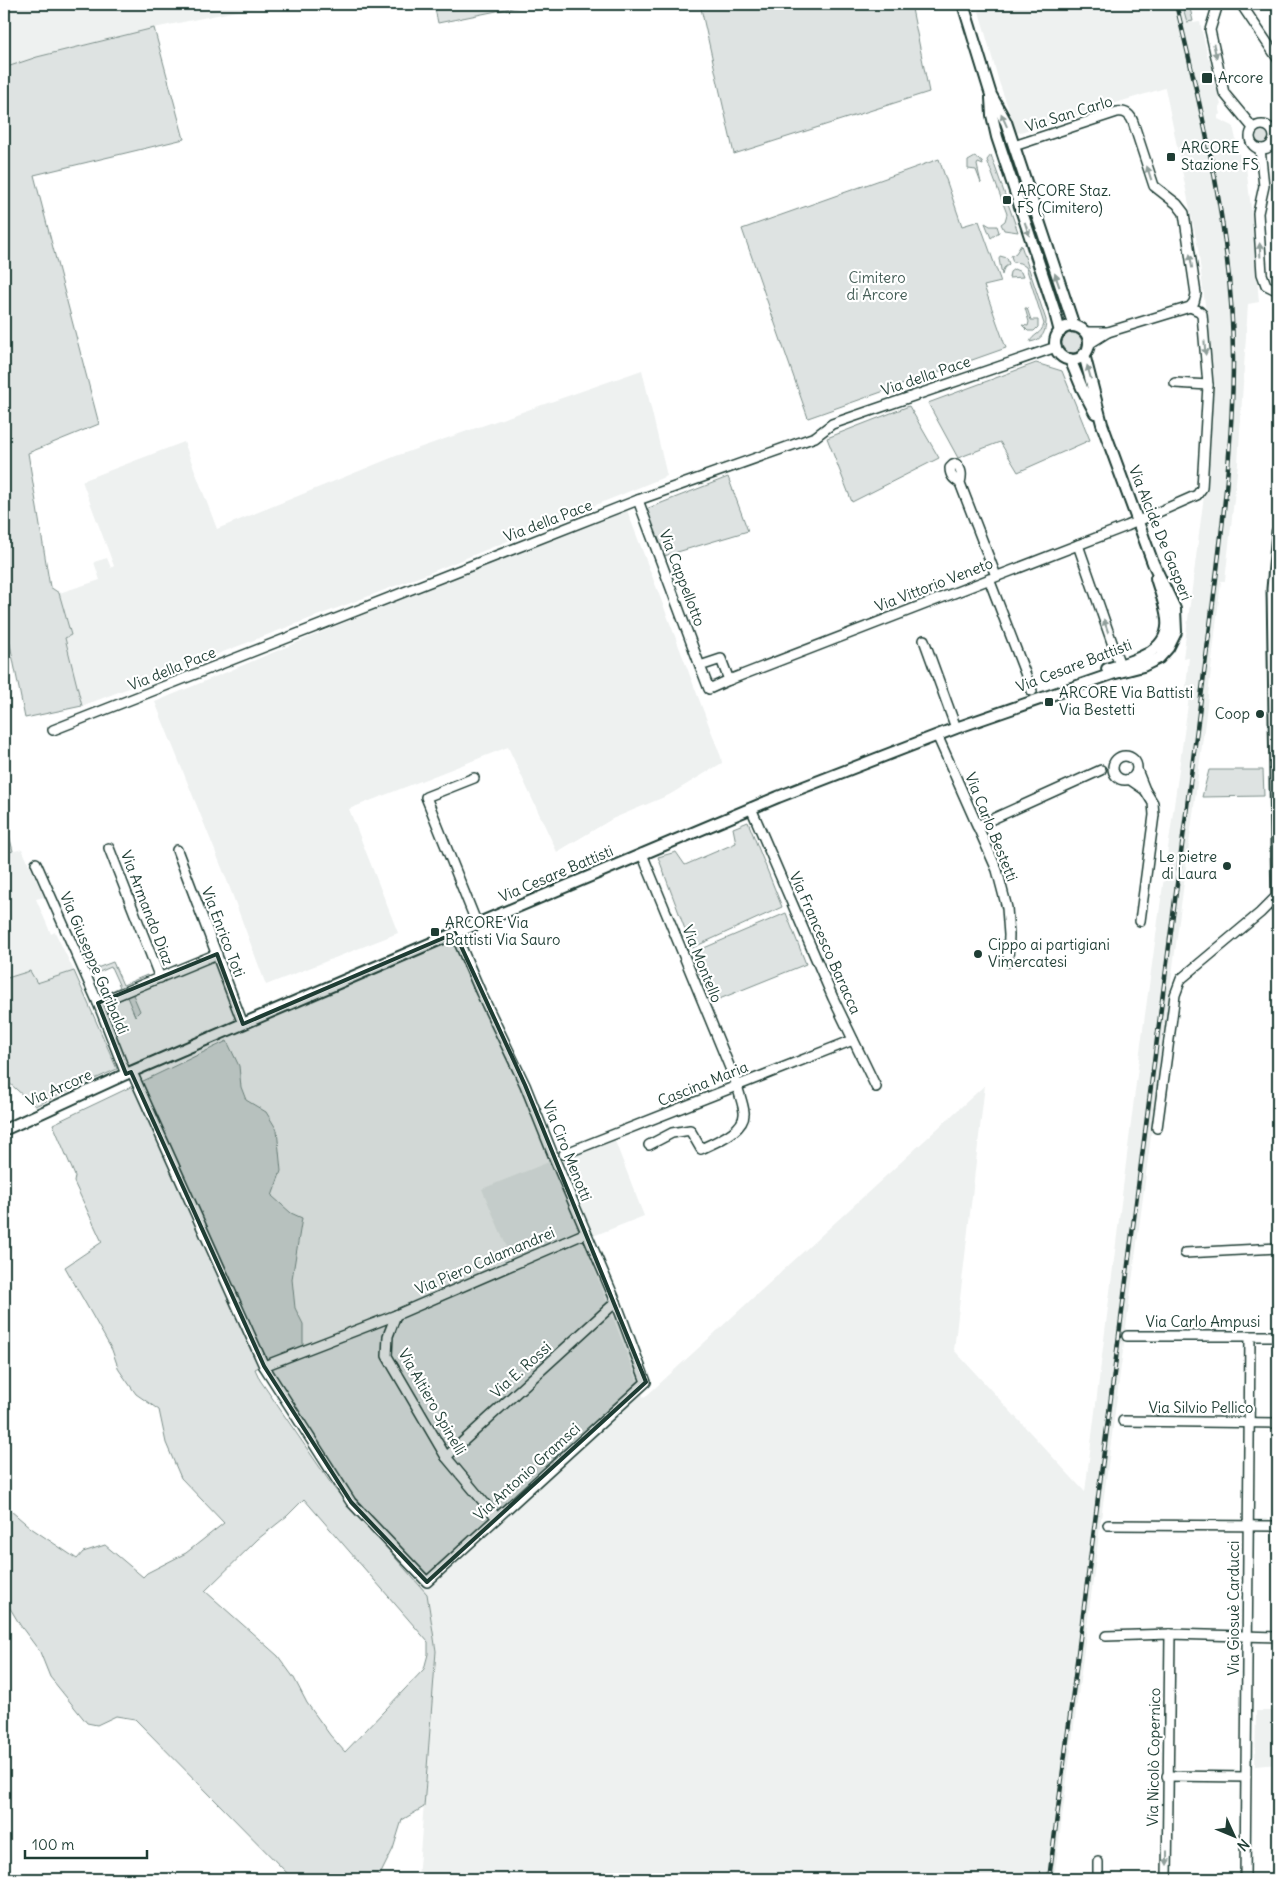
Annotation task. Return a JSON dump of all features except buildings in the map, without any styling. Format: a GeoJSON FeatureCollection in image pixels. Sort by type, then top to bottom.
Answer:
{"type":"FeatureCollection","features":[{"type":"Feature","properties":{"kind":"main road"},"geometry":{"type":"LineString","coordinates":[[1278,532],[1276,588],[1278,908]]}},
{"type":"Feature","properties":{"kind":"street"},"geometry":{"type":"LineString","coordinates":[[963,4],[991,95],[994,126],[1060,332]]}},
{"type":"Feature","properties":{"kind":"street"},"geometry":{"type":"LineString","coordinates":[[1218,4],[1210,30],[1224,93],[1253,128]]}},
{"type":"Feature","properties":{"kind":"street"},"geometry":{"type":"LineString","coordinates":[[1241,4],[1277,57]]}},
{"type":"Feature","properties":{"kind":"street"},"geometry":{"type":"LineString","coordinates":[[991,95],[1006,122],[1074,326]]}},
{"type":"Feature","properties":{"kind":"street","name":"Via San Carlo"},"geometry":{"type":"LineString","coordinates":[[1014,146],[1119,112],[1129,114],[1154,186],[1184,212],[1196,294],[1194,302],[1190,307]]}},
{"type":"Feature","properties":{"kind":"street"},"geometry":{"type":"LineString","coordinates":[[1260,125],[1269,126],[1275,130],[1275,144],[1268,148],[1260,149],[1251,142],[1250,134],[1253,128],[1260,125]]}},
{"type":"Feature","properties":{"kind":"street"},"geometry":{"type":"LineString","coordinates":[[1260,149],[1264,186],[1258,213],[1262,274],[1266,285],[1278,289]]}},
{"type":"Feature","properties":{"kind":"street"},"geometry":{"type":"LineString","coordinates":[[1108,332],[1086,332],[1080,328],[1068,326],[1057,336],[1056,347],[1061,355],[1070,359],[1078,358],[1084,354],[1089,344],[1108,332],[1190,307],[1202,314],[1208,385],[1202,488],[1199,494],[1137,521]]}},
{"type":"Feature","properties":{"kind":"street"},"geometry":{"type":"LineString","coordinates":[[1086,332],[1089,344]]}},
{"type":"Feature","properties":{"kind":"street","name":"Via della Pace"},"geometry":{"type":"LineString","coordinates":[[53,730],[638,500],[815,437],[832,424],[1056,347]]}},
{"type":"Feature","properties":{"kind":"street","name":"Via Alcide De Gasperi"},"geometry":{"type":"LineString","coordinates":[[1084,354],[1102,424],[1153,563],[1170,597],[1176,614],[1176,632],[1171,642],[1160,650]]}},
{"type":"Feature","properties":{"kind":"street","name":"Via Alcide De Gasperi"},"geometry":{"type":"LineString","coordinates":[[1070,359],[1082,388],[1102,424]]}},
{"type":"Feature","properties":{"kind":"street"},"geometry":{"type":"LineString","coordinates":[[1175,383],[1208,385]]}},
{"type":"Feature","properties":{"kind":"street"},"geometry":{"type":"LineString","coordinates":[[960,482],[1032,691]]}},
{"type":"Feature","properties":{"kind":"street","name":"Via Cappellotto"},"geometry":{"type":"LineString","coordinates":[[638,500],[709,688],[740,676]]}},
{"type":"Feature","properties":{"kind":"street","name":"Via Vittorio Veneto"},"geometry":{"type":"LineString","coordinates":[[740,676],[1137,521]]}},
{"type":"Feature","properties":{"kind":"street"},"geometry":{"type":"LineString","coordinates":[[1078,545],[1120,668]]}},
{"type":"Feature","properties":{"kind":"street"},"geometry":{"type":"LineString","coordinates":[[924,640],[956,728]]}},
{"type":"Feature","properties":{"kind":"street","name":"Via Cesare Battisti"},"geometry":{"type":"LineString","coordinates":[[129,1073],[751,808],[937,735],[1120,668],[1148,664],[1159,658],[1160,650]]}},
{"type":"Feature","properties":{"kind":"street"},"geometry":{"type":"LineString","coordinates":[[700,666],[721,658],[729,680]]}},
{"type":"Feature","properties":{"kind":"street","name":"Via Carlo Bestetti"},"geometry":{"type":"LineString","coordinates":[[937,735],[997,870],[1007,908],[1008,962]]}},
{"type":"Feature","properties":{"kind":"street"},"geometry":{"type":"LineString","coordinates":[[977,826],[1101,770],[1114,767],[1119,758],[1128,757],[1136,763],[1137,770],[1153,804],[1154,815],[1140,921]]}},
{"type":"Feature","properties":{"kind":"street"},"geometry":{"type":"LineString","coordinates":[[1114,767],[1120,778],[1129,779],[1146,790]]}},
{"type":"Feature","properties":{"kind":"street"},"geometry":{"type":"LineString","coordinates":[[1129,779],[1137,770]]}},
{"type":"Feature","properties":{"kind":"street"},"geometry":{"type":"LineString","coordinates":[[474,778],[426,797],[477,924]]}},
{"type":"Feature","properties":{"kind":"street","name":"Via Francesco Baracca"},"geometry":{"type":"LineString","coordinates":[[751,808],[853,1040],[876,1087]]}},
{"type":"Feature","properties":{"kind":"street","name":"Via Armando Diaz"},"geometry":{"type":"LineString","coordinates":[[109,848],[160,978]]}},
{"type":"Feature","properties":{"kind":"street","name":"Via Enrico Toti"},"geometry":{"type":"LineString","coordinates":[[177,850],[243,1024]]}},
{"type":"Feature","properties":{"kind":"street","name":"Via Montello"},"geometry":{"type":"LineString","coordinates":[[642,854],[737,1085],[744,1114],[739,1125],[730,1135],[701,1149],[690,1130],[672,1133],[649,1145]]}},
{"type":"Feature","properties":{"kind":"street","name":"Via Giuseppe Garibaldi"},"geometry":{"type":"LineString","coordinates":[[36,863],[129,1073],[264,1366],[351,1502],[427,1582]]}},
{"type":"Feature","properties":{"kind":"street"},"geometry":{"type":"LineString","coordinates":[[1157,1128],[1175,995],[1181,979],[1278,895]]}},
{"type":"Feature","properties":{"kind":"street","name":"Via Ciro Menotti"},"geometry":{"type":"LineString","coordinates":[[455,933],[525,1085],[616,1302],[646,1382]]}},
{"type":"Feature","properties":{"kind":"street"},"geometry":{"type":"LineString","coordinates":[[98,1003],[217,954]]}},
{"type":"Feature","properties":{"kind":"street","name":"Cascina Maria"},"geometry":{"type":"LineString","coordinates":[[564,1154],[853,1040]]}},
{"type":"Feature","properties":{"kind":"street","name":"Via Arcore"},"geometry":{"type":"LineString","coordinates":[[4,1130],[129,1073]]}},
{"type":"Feature","properties":{"kind":"street","name":"Via Piero Calamandrei"},"geometry":{"type":"LineString","coordinates":[[264,1366],[396,1315],[586,1233]]}},
{"type":"Feature","properties":{"kind":"street"},"geometry":{"type":"LineString","coordinates":[[1185,1253],[1278,1248]]}},
{"type":"Feature","properties":{"kind":"street","name":"Via E. Rossi"},"geometry":{"type":"LineString","coordinates":[[446,1457],[616,1302]]}},
{"type":"Feature","properties":{"kind":"street","name":"Via Altiero Spinelli"},"geometry":{"type":"LineString","coordinates":[[396,1315],[388,1336],[387,1356],[446,1457],[497,1518]]}},
{"type":"Feature","properties":{"kind":"street","name":"Via Carlo Ampusi"},"geometry":{"type":"LineString","coordinates":[[1128,1336],[1278,1336]]}},
{"type":"Feature","properties":{"kind":"street","name":"Via Giosuè Carducci"},"geometry":{"type":"LineString","coordinates":[[1246,1879],[1250,1336]]}},
{"type":"Feature","properties":{"kind":"street","name":"Via Antonio Gramsci"},"geometry":{"type":"LineString","coordinates":[[427,1582],[646,1382]]}},
{"type":"Feature","properties":{"kind":"street","name":"Via Silvio Pellico"},"geometry":{"type":"LineString","coordinates":[[1124,1421],[1278,1423]]}},
{"type":"Feature","properties":{"kind":"street"},"geometry":{"type":"LineString","coordinates":[[1108,1525],[1278,1526]]}},
{"type":"Feature","properties":{"kind":"street"},"geometry":{"type":"LineString","coordinates":[[1106,1636],[1170,1634],[1278,1636]]}},
{"type":"Feature","properties":{"kind":"street","name":"Via Nicolò Copernico"},"geometry":{"type":"LineString","coordinates":[[1167,1879],[1170,1634]]}},
{"type":"Feature","properties":{"kind":"street"},"geometry":{"type":"LineString","coordinates":[[1167,1776],[1246,1777]]}},
{"type":"Feature","properties":{"kind":"street"},"geometry":{"type":"LineString","coordinates":[[1098,1862],[1098,1879]]}},
{"type":"Feature","properties":{"kind":"highlighted area"},"geometry":{"type":"Polygon","coordinates":[[[455,933],[525,1085],[646,1382],[427,1582],[351,1502],[264,1366],[131,1072],[126,1074],[98,1003],[217,954],[243,1024],[455,933]]]}},
{"type":"Feature","properties":{"kind":"shaded area"},"geometry":{"type":"Polygon","coordinates":[[[4,4],[271,4],[154,28],[37,57],[4,68],[4,4]]]}},
{"type":"Feature","properties":{"kind":"shaded area"},"geometry":{"type":"Polygon","coordinates":[[[977,4],[1189,4],[1193,23],[1200,22],[1208,58],[1210,58],[1221,105],[1219,106],[1221,114],[1218,115],[1218,119],[1233,126],[1242,167],[1246,166],[1259,302],[1248,304],[1238,463],[1225,581],[1221,581],[1205,722],[1054,1879],[418,1879],[436,1651],[427,1594],[349,1504],[263,1369],[512,1259],[482,1189],[613,1136],[644,1216],[583,1240],[644,1398],[985,1085],[954,1350],[1085,1492],[1140,1051],[1189,697],[1185,696],[1189,657],[1183,658],[1210,449],[1213,393],[1198,248],[1165,88],[1017,133],[999,82],[977,4]]]}},
{"type":"Feature","properties":{"kind":"shaded area"},"geometry":{"type":"Polygon","coordinates":[[[642,370],[667,476],[429,573],[82,706],[65,638],[71,635],[59,593],[100,580],[94,562],[107,558],[111,568],[114,566],[82,481],[184,442],[217,529],[396,456],[642,370]]]}},
{"type":"Feature","properties":{"kind":"shaded area"},"geometry":{"type":"Polygon","coordinates":[[[625,505],[722,763],[669,795],[612,819],[557,852],[508,747],[349,809],[398,933],[266,985],[228,883],[155,702],[625,505]]]}},
{"type":"Feature","properties":{"kind":"shaded area"},"geometry":{"type":"Polygon","coordinates":[[[22,849],[44,897],[36,899],[51,934],[55,932],[74,971],[37,983],[30,971],[4,979],[4,854],[22,849]]]}},
{"type":"Feature","properties":{"kind":"shaded area"},"geometry":{"type":"Polygon","coordinates":[[[1256,1711],[1278,1711],[1278,1764],[1255,1766],[1256,1711]]]}},
{"type":"Feature","properties":{"kind":"green space"},"geometry":{"type":"Polygon","coordinates":[[[434,4],[531,4],[438,23],[434,4]]]}},
{"type":"Feature","properties":{"kind":"green space"},"geometry":{"type":"Polygon","coordinates":[[[700,4],[911,4],[929,92],[734,154],[700,4]]]}},
{"type":"Feature","properties":{"kind":"green space"},"geometry":{"type":"Polygon","coordinates":[[[1182,4],[1189,4],[1193,21],[1187,22],[1182,4]]]}},
{"type":"Feature","properties":{"kind":"green space"},"geometry":{"type":"Polygon","coordinates":[[[154,28],[184,139],[34,175],[99,424],[28,453],[50,587],[59,593],[71,635],[65,638],[82,706],[25,718],[4,615],[4,68],[37,57],[154,28]]]}},
{"type":"Feature","properties":{"kind":"green space"},"geometry":{"type":"Polygon","coordinates":[[[1262,128],[1268,131],[1271,137],[1268,143],[1262,146],[1256,143],[1253,137],[1256,131],[1262,128]]]}},
{"type":"Feature","properties":{"kind":"green space"},"geometry":{"type":"Polygon","coordinates":[[[991,155],[1018,232],[1004,230],[1001,224],[1005,221],[1007,214],[987,160],[991,155]]]}},
{"type":"Feature","properties":{"kind":"green space"},"geometry":{"type":"Polygon","coordinates":[[[975,157],[983,165],[978,163],[977,165],[981,183],[976,170],[968,169],[968,161],[975,157]]]}},
{"type":"Feature","properties":{"kind":"green space","name":"Cimitero di Arcore"},"geometry":{"type":"Polygon","coordinates":[[[939,159],[962,226],[979,221],[1001,282],[984,286],[1006,348],[808,418],[742,229],[939,159]]]}},
{"type":"Feature","properties":{"kind":"green space"},"geometry":{"type":"Polygon","coordinates":[[[985,223],[990,226],[997,226],[999,232],[991,238],[985,223]]]}},
{"type":"Feature","properties":{"kind":"green space"},"geometry":{"type":"Polygon","coordinates":[[[1039,238],[1061,302],[1056,304],[1034,239],[1039,238]]]}},
{"type":"Feature","properties":{"kind":"green space"},"geometry":{"type":"Polygon","coordinates":[[[1028,241],[1050,306],[1046,307],[1025,244],[1028,241]]]}},
{"type":"Feature","properties":{"kind":"green space"},"geometry":{"type":"Polygon","coordinates":[[[1021,245],[1046,320],[1041,337],[1030,342],[1044,324],[1026,267],[1020,263],[1013,262],[1011,256],[1016,253],[1021,245]]]}},
{"type":"Feature","properties":{"kind":"green space"},"geometry":{"type":"Polygon","coordinates":[[[1000,256],[1007,258],[1009,264],[1004,268],[1002,275],[999,259],[1000,256]]]}},
{"type":"Feature","properties":{"kind":"green space"},"geometry":{"type":"Polygon","coordinates":[[[1014,269],[1021,272],[1023,277],[1009,278],[1010,272],[1014,269]]]}},
{"type":"Feature","properties":{"kind":"green space"},"geometry":{"type":"Polygon","coordinates":[[[1025,308],[1027,308],[1031,320],[1038,320],[1038,327],[1034,331],[1028,331],[1022,325],[1028,326],[1029,322],[1025,308]]]}},
{"type":"Feature","properties":{"kind":"green space"},"geometry":{"type":"Polygon","coordinates":[[[1072,333],[1079,336],[1082,343],[1079,350],[1072,353],[1065,350],[1062,343],[1065,336],[1072,333]]]}},
{"type":"Feature","properties":{"kind":"green space"},"geometry":{"type":"Polygon","coordinates":[[[1036,363],[1062,371],[1090,440],[1018,472],[1000,442],[958,458],[928,403],[1036,363]]]}},
{"type":"Feature","properties":{"kind":"green space"},"geometry":{"type":"Polygon","coordinates":[[[909,406],[939,458],[852,502],[827,438],[909,406]]]}},
{"type":"Feature","properties":{"kind":"green space"},"geometry":{"type":"Polygon","coordinates":[[[728,477],[748,531],[664,556],[646,509],[728,477]]]}},
{"type":"Feature","properties":{"kind":"green space"},"geometry":{"type":"Polygon","coordinates":[[[1209,770],[1263,770],[1264,796],[1202,797],[1209,770]]]}},
{"type":"Feature","properties":{"kind":"green space"},"geometry":{"type":"Polygon","coordinates":[[[4,815],[13,851],[4,854],[4,815]]]}},
{"type":"Feature","properties":{"kind":"green space"},"geometry":{"type":"Polygon","coordinates":[[[748,822],[782,907],[692,948],[658,857],[676,852],[685,865],[736,843],[733,828],[748,822]]]}},
{"type":"Feature","properties":{"kind":"green space"},"geometry":{"type":"Polygon","coordinates":[[[786,913],[806,964],[712,1002],[690,954],[786,913]]]}},
{"type":"Feature","properties":{"kind":"green space"},"geometry":{"type":"Polygon","coordinates":[[[113,962],[123,985],[147,975],[150,982],[131,990],[140,1011],[135,1016],[127,997],[104,1007],[99,997],[120,987],[111,967],[90,976],[89,971],[113,962]]]}},
{"type":"Feature","properties":{"kind":"green space"},"geometry":{"type":"Polygon","coordinates":[[[30,971],[37,983],[74,971],[117,1069],[35,1106],[7,1081],[4,1074],[4,979],[30,971]]]}},
{"type":"Feature","properties":{"kind":"green space"},"geometry":{"type":"Polygon","coordinates":[[[227,1041],[239,1066],[241,1087],[246,1100],[266,1112],[277,1130],[281,1171],[272,1196],[291,1213],[302,1218],[292,1279],[295,1308],[303,1324],[303,1345],[255,1369],[260,1380],[334,1488],[427,1594],[436,1651],[424,1807],[402,1820],[393,1849],[378,1879],[293,1879],[135,1719],[116,1716],[97,1725],[87,1723],[50,1677],[40,1652],[20,1625],[4,1598],[4,1505],[31,1528],[77,1559],[83,1552],[105,1545],[143,1577],[147,1573],[186,1553],[224,1523],[181,1478],[166,1443],[159,1410],[136,1394],[119,1370],[112,1350],[65,1267],[102,1242],[74,1182],[75,1176],[53,1124],[227,1041]],[[304,1499],[287,1516],[258,1539],[205,1591],[278,1656],[294,1678],[307,1703],[345,1752],[424,1669],[428,1654],[428,1642],[304,1499]]]}},
{"type":"Feature","properties":{"kind":"railway"},"geometry":{"type":"LineString","coordinates":[[1049,1879],[1203,682],[1223,520],[1230,439],[1233,358],[1228,268],[1215,179],[1197,91],[1176,4]]}},
{"type":"Feature","properties":{"kind":"place","name":"Arcore"},"geometry":{"type":"Point","coordinates":[1207,78]}},
{"type":"Feature","properties":{"kind":"place","name":"ARCORE Stazione FS"},"geometry":{"type":"Point","coordinates":[1171,157]}},
{"type":"Feature","properties":{"kind":"place","name":"ARCORE Staz. FS (Cimitero)"},"geometry":{"type":"Point","coordinates":[1007,200]}},
{"type":"Feature","properties":{"kind":"place","name":"ARCORE Via Battisti Via Bestetti"},"geometry":{"type":"Point","coordinates":[1049,702]}},
{"type":"Feature","properties":{"kind":"place","name":"Coop"},"geometry":{"type":"Point","coordinates":[1260,714]}},
{"type":"Feature","properties":{"kind":"place","name":"Le pietre di Laura"},"geometry":{"type":"Point","coordinates":[1227,866]}},
{"type":"Feature","properties":{"kind":"place","name":"ARCORE Via Battisti Via Sauro"},"geometry":{"type":"Point","coordinates":[435,932]}},
{"type":"Feature","properties":{"kind":"place","name":"Cippo ai partigiani Vimercatesi"},"geometry":{"type":"Point","coordinates":[978,954]}}]}
